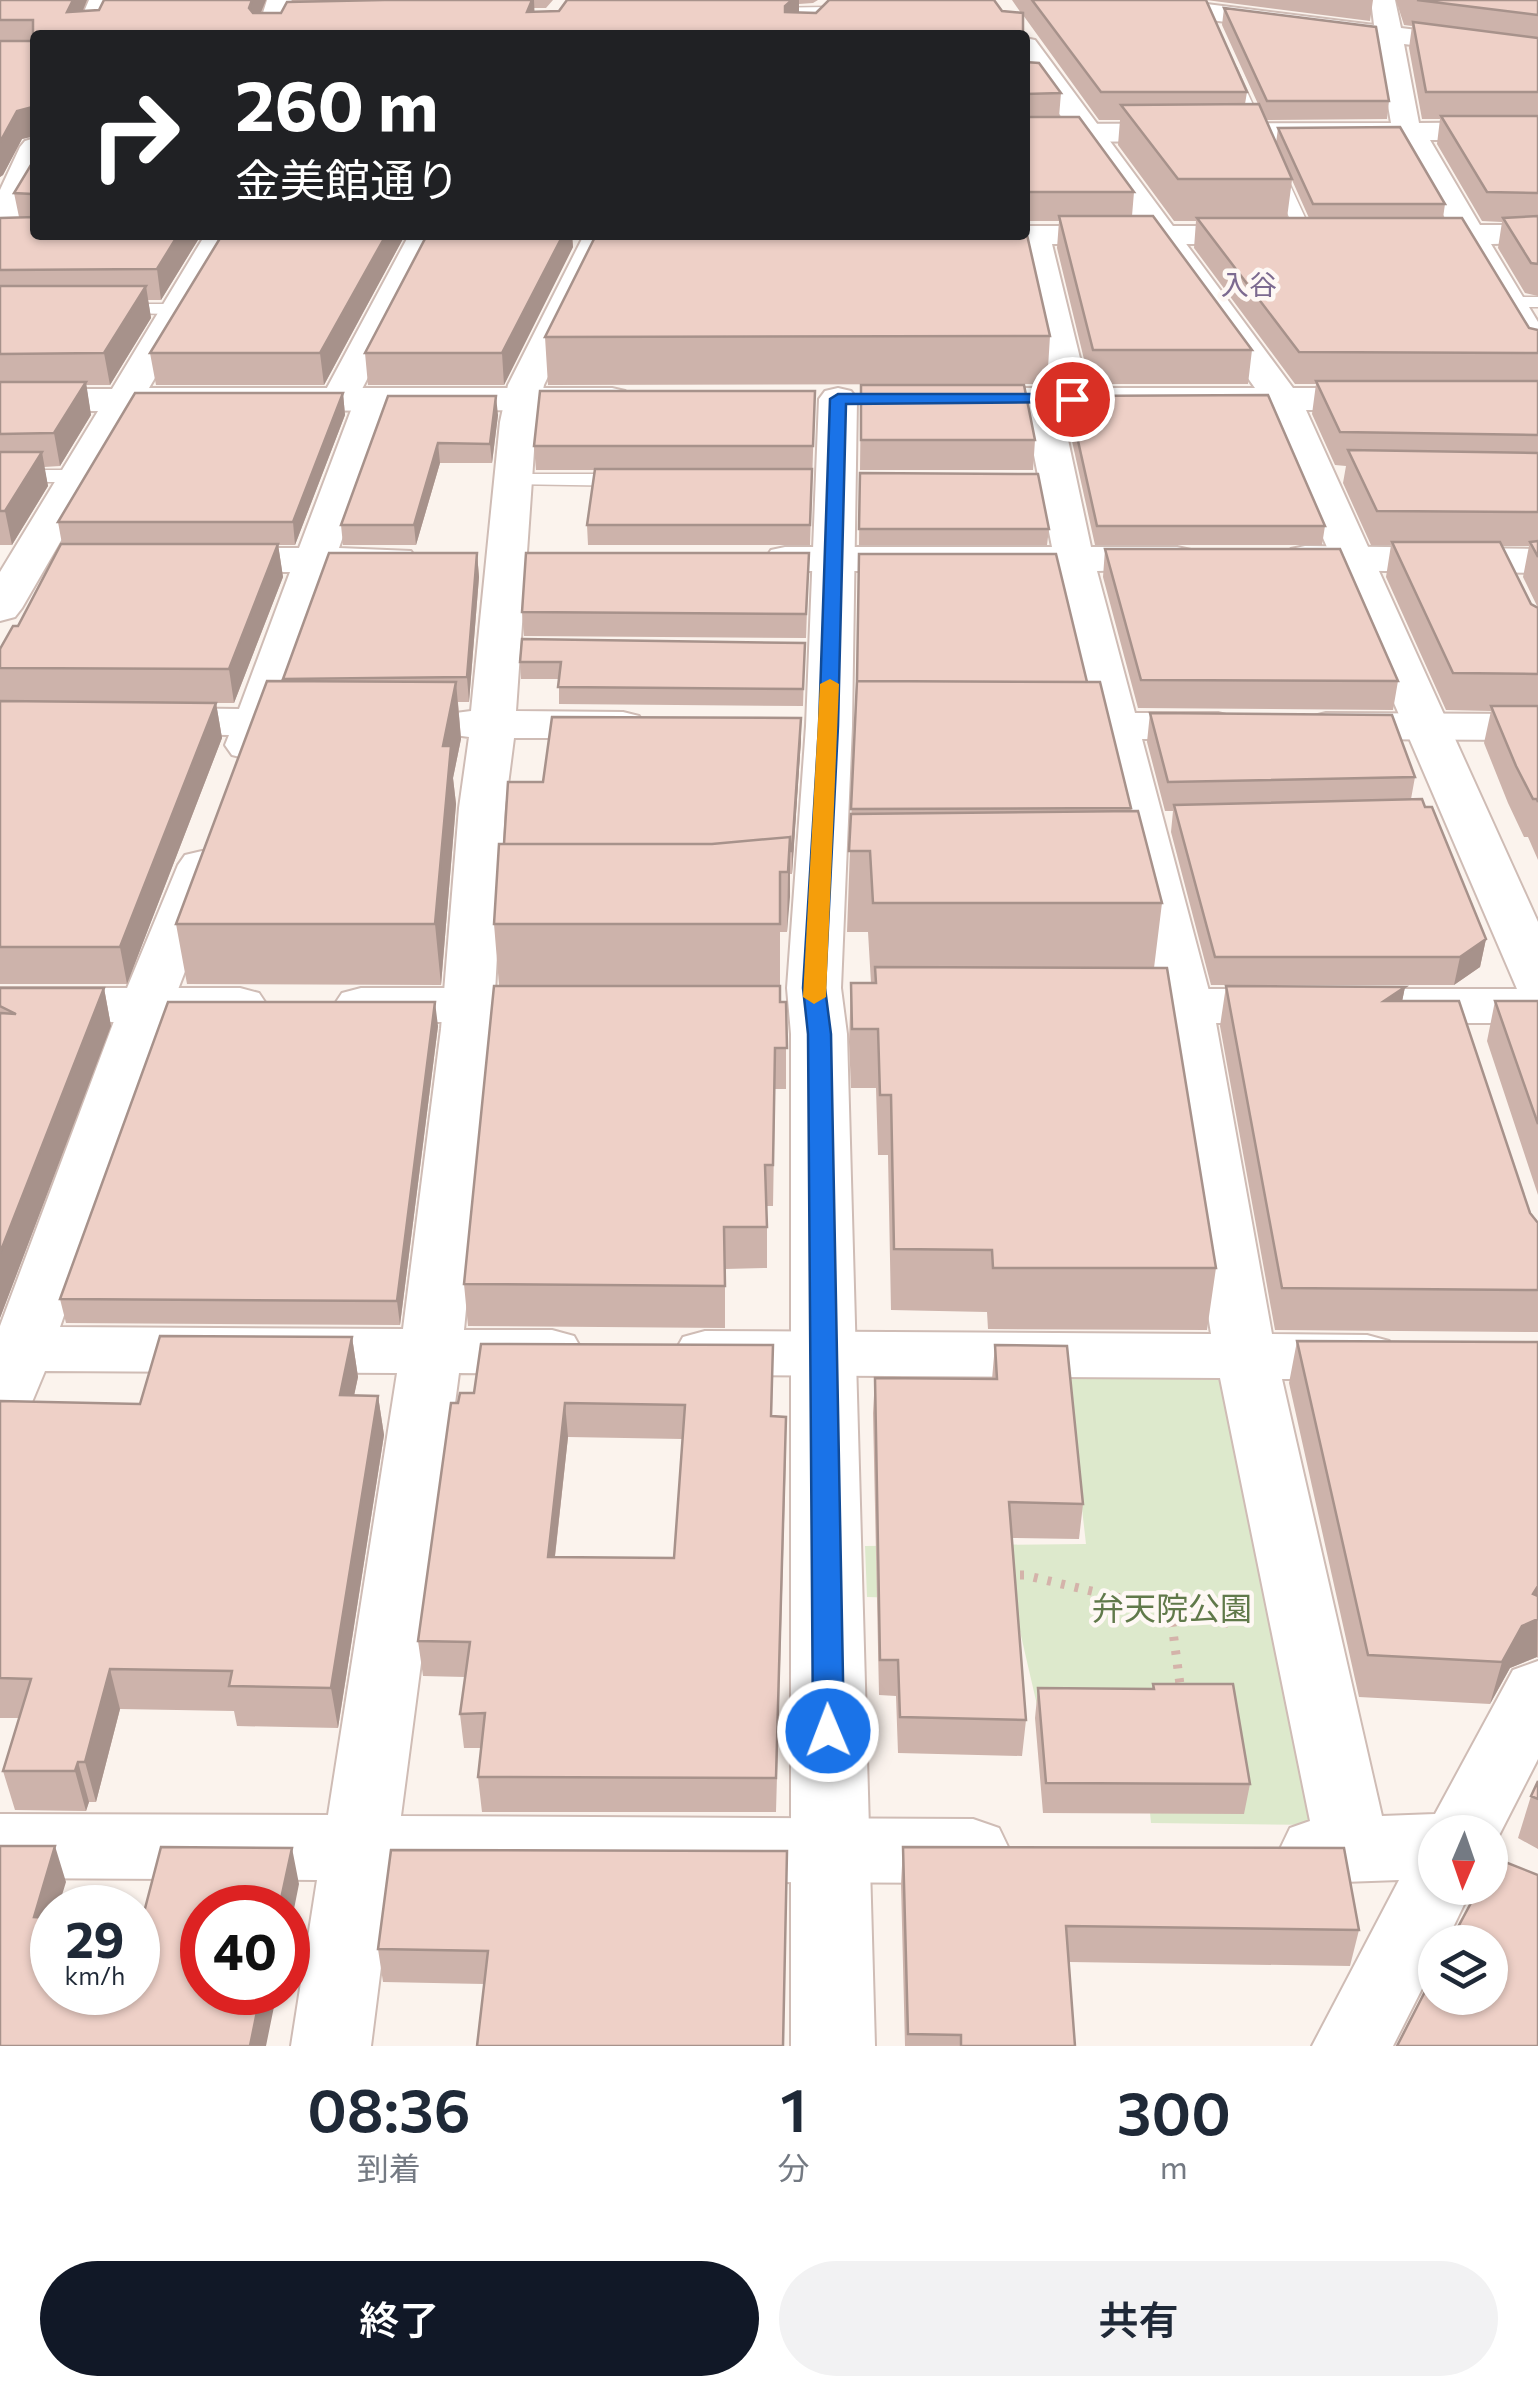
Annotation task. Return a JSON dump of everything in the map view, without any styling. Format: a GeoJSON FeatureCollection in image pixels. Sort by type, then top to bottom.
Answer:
{"type":"FeatureCollection","features":[{"type":"Feature","properties":{"kind":"street"},"geometry":{"type":"LineString","coordinates":[[90,30],[102,0]]}},
{"type":"Feature","properties":{"kind":"street"},"geometry":{"type":"LineString","coordinates":[[1382,0],[1405,123],[1471,234],[1524,302],[1538,350]]}},
{"type":"Feature","properties":{"kind":"street"},"geometry":{"type":"LineString","coordinates":[[1124,1],[1208,21],[1388,35],[1538,53]]}},
{"type":"Feature","properties":{"kind":"street"},"geometry":{"type":"LineString","coordinates":[[806,30],[831,5]]}},
{"type":"Feature","properties":{"kind":"street"},"geometry":{"type":"LineString","coordinates":[[1030,59],[1042,82],[1088,133],[1282,399],[1330,475],[1354,558],[1422,726],[1448,816],[1538,981]]}},
{"type":"Feature","properties":{"kind":"street"},"geometry":{"type":"LineString","coordinates":[[1030,133],[1538,131]]}},
{"type":"Feature","properties":{"kind":"street"},"geometry":{"type":"LineString","coordinates":[[0,138],[30,138]]}},
{"type":"Feature","properties":{"kind":"street"},"geometry":{"type":"LineString","coordinates":[[0,224],[30,158]]}},
{"type":"Feature","properties":{"kind":"street"},"geometry":{"type":"LineString","coordinates":[[1379,235],[1538,234]]}},
{"type":"Feature","properties":{"kind":"street"},"geometry":{"type":"LineString","coordinates":[[1030,235],[1342,235]]}},
{"type":"Feature","properties":{"kind":"street"},"geometry":{"type":"LineString","coordinates":[[1034,235],[1057,399],[1049,480],[1119,726],[1152,822],[1148,882],[1187,1006],[1246,1356],[1353,1850]]}},
{"type":"Feature","properties":{"kind":"street"},"geometry":{"type":"LineString","coordinates":[[0,236],[30,236]]}},
{"type":"Feature","properties":{"kind":"street"},"geometry":{"type":"LineString","coordinates":[[0,608],[14,560],[79,476],[219,240]]}},
{"type":"Feature","properties":{"kind":"street"},"geometry":{"type":"LineString","coordinates":[[0,1410],[11,1349],[256,722],[316,559],[356,399],[423,240]]}},
{"type":"Feature","properties":{"kind":"street"},"geometry":{"type":"LineString","coordinates":[[331,2046],[432,1352],[466,1006],[485,892],[493,724],[506,647],[485,560],[511,480],[526,384],[598,240]]}},
{"type":"Feature","properties":{"kind":"street"},"geometry":{"type":"LineString","coordinates":[[0,400],[642,399]]}},
{"type":"Feature","properties":{"kind":"street"},"geometry":{"type":"LineString","coordinates":[[794,1006],[816,884],[829,726],[821,649],[833,559],[835,479],[856,399],[1538,399]]}},
{"type":"Feature","properties":{"kind":"street"},"geometry":{"type":"LineString","coordinates":[[756,560],[1208,558]]}},
{"type":"Feature","properties":{"kind":"street"},"geometry":{"type":"LineString","coordinates":[[1266,558],[1354,558],[1518,571]]}},
{"type":"Feature","properties":{"kind":"street"},"geometry":{"type":"LineString","coordinates":[[14,560],[72,560]]}},
{"type":"Feature","properties":{"kind":"street"},"geometry":{"type":"LineString","coordinates":[[166,560],[485,560]]}},
{"type":"Feature","properties":{"kind":"street"},"geometry":{"type":"LineString","coordinates":[[0,719],[355,723]]}},
{"type":"Feature","properties":{"kind":"street"},"geometry":{"type":"LineString","coordinates":[[414,724],[671,725]]}},
{"type":"Feature","properties":{"kind":"street"},"geometry":{"type":"LineString","coordinates":[[1003,726],[1538,728]]}},
{"type":"Feature","properties":{"kind":"street"},"geometry":{"type":"LineString","coordinates":[[0,1005],[606,1006]]}},
{"type":"Feature","properties":{"kind":"street"},"geometry":{"type":"LineString","coordinates":[[794,1006],[873,1006]]}},
{"type":"Feature","properties":{"kind":"street"},"geometry":{"type":"LineString","coordinates":[[794,1006],[819,1034],[820,1354],[832,2046]]}},
{"type":"Feature","properties":{"kind":"street"},"geometry":{"type":"LineString","coordinates":[[1050,1006],[1187,1006],[1460,1016],[1538,1006]]}},
{"type":"Feature","properties":{"kind":"street"},"geometry":{"type":"LineString","coordinates":[[11,1349],[1421,1357]]}},
{"type":"Feature","properties":{"kind":"street"},"geometry":{"type":"LineString","coordinates":[[1492,1815],[1538,1690]]}},
{"type":"Feature","properties":{"kind":"street"},"geometry":{"type":"LineString","coordinates":[[0,1846],[1034,1851]]}},
{"type":"Feature","properties":{"kind":"street"},"geometry":{"type":"LineString","coordinates":[[1254,1850],[1418,1847]]}},
{"type":"Feature","properties":{"kind":"street"},"geometry":{"type":"LineString","coordinates":[[1352,2046],[1446,1905]]}},
{"type":"Feature","properties":{"kind":"lane"},"geometry":{"type":"LineString","coordinates":[[749,12],[831,5]]}},
{"type":"Feature","properties":{"kind":"lane"},"geometry":{"type":"LineString","coordinates":[[1219,46],[1305,236]]}},
{"type":"Feature","properties":{"kind":"lane"},"geometry":{"type":"LineString","coordinates":[[90,308],[180,309]]}},
{"type":"Feature","properties":{"kind":"lane"},"geometry":{"type":"LineString","coordinates":[[0,476],[79,476]]}},
{"type":"Feature","properties":{"kind":"lane"},"geometry":{"type":"LineString","coordinates":[[511,480],[645,480]]}},
{"type":"Feature","properties":{"kind":"path"},"geometry":{"type":"LineString","coordinates":[[984,1574],[1024,1575],[1308,1642]]}},
{"type":"Feature","properties":{"kind":"path"},"geometry":{"type":"LineString","coordinates":[[1170,1610],[1182,1694]]}},
{"type":"Feature","properties":{"kind":"green space","name":"弁天院公園"},"geometry":{"type":"Polygon","coordinates":[[[1234,1364],[1319,1825],[1151,1823],[1140,1708],[1037,1705],[1013,1601],[867,1597],[865,1546],[1086,1544],[1066,1368],[1234,1364]]]}},
{"type":"Feature","properties":{"kind":"building"},"geometry":{"type":"Polygon","coordinates":[[[0,0],[73,0],[67,12],[99,10],[104,0],[252,0],[249,8],[253,13],[281,13],[287,2],[532,0],[527,12],[559,11],[567,0],[792,0],[785,6],[785,12],[816,13],[829,0],[994,0],[1002,11],[1023,13],[1023,30],[33,30],[33,20],[0,20],[0,0]]]}},
{"type":"Feature","properties":{"kind":"building"},"geometry":{"type":"Polygon","coordinates":[[[1032,0],[1206,0],[1247,92],[1101,92],[1032,0]]]}},
{"type":"Feature","properties":{"kind":"building"},"geometry":{"type":"Polygon","coordinates":[[[1417,0],[1538,0],[1538,15],[1417,0]]]}},
{"type":"Feature","properties":{"kind":"building"},"geometry":{"type":"Polygon","coordinates":[[[1224,8],[1376,27],[1389,101],[1267,101],[1224,8]]]}},
{"type":"Feature","properties":{"kind":"building"},"geometry":{"type":"Polygon","coordinates":[[[1413,22],[1538,38],[1538,92],[1426,92],[1413,22]]]}},
{"type":"Feature","properties":{"kind":"building"},"geometry":{"type":"Polygon","coordinates":[[[0,41],[30,41],[30,108],[17,111],[0,142],[0,41]]]}},
{"type":"Feature","properties":{"kind":"building"},"geometry":{"type":"Polygon","coordinates":[[[1030,62],[1039,63],[1061,93],[1030,94],[1030,62]]]}},
{"type":"Feature","properties":{"kind":"building"},"geometry":{"type":"Polygon","coordinates":[[[1259,104],[1292,179],[1178,179],[1121,105],[1259,104]]]}},
{"type":"Feature","properties":{"kind":"building"},"geometry":{"type":"Polygon","coordinates":[[[1441,116],[1538,116],[1538,193],[1487,192],[1441,116]]]}},
{"type":"Feature","properties":{"kind":"building"},"geometry":{"type":"Polygon","coordinates":[[[1030,117],[1079,117],[1134,192],[1030,192],[1030,117]]]}},
{"type":"Feature","properties":{"kind":"building"},"geometry":{"type":"Polygon","coordinates":[[[1400,127],[1445,204],[1313,204],[1278,128],[1400,127]]]}},
{"type":"Feature","properties":{"kind":"building"},"geometry":{"type":"Polygon","coordinates":[[[30,167],[30,194],[14,193],[30,167]]]}},
{"type":"Feature","properties":{"kind":"building"},"geometry":{"type":"Polygon","coordinates":[[[1059,216],[1153,216],[1252,350],[1093,350],[1059,216]]]}},
{"type":"Feature","properties":{"kind":"building"},"geometry":{"type":"Polygon","coordinates":[[[1538,216],[1538,264],[1531,263],[1503,218],[1538,216]]]}},
{"type":"Feature","properties":{"kind":"building"},"geometry":{"type":"Polygon","coordinates":[[[30,217],[30,240],[175,240],[157,269],[0,270],[0,218],[30,217]]]}},
{"type":"Feature","properties":{"kind":"building"},"geometry":{"type":"Polygon","coordinates":[[[1197,218],[1462,218],[1529,328],[1538,330],[1538,353],[1299,352],[1197,218]]]}},
{"type":"Feature","properties":{"kind":"building"},"geometry":{"type":"Polygon","coordinates":[[[219,240],[383,240],[320,353],[150,353],[219,240]]]}},
{"type":"Feature","properties":{"kind":"building"},"geometry":{"type":"Polygon","coordinates":[[[424,240],[560,240],[502,353],[365,353],[424,240]]]}},
{"type":"Feature","properties":{"kind":"building"},"geometry":{"type":"Polygon","coordinates":[[[594,240],[1028,240],[1050,336],[545,337],[594,240]]]}},
{"type":"Feature","properties":{"kind":"building"},"geometry":{"type":"Polygon","coordinates":[[[0,286],[146,286],[104,353],[0,354],[0,286]]]}},
{"type":"Feature","properties":{"kind":"building"},"geometry":{"type":"Polygon","coordinates":[[[1316,381],[1538,381],[1538,435],[1340,432],[1316,381]]]}},
{"type":"Feature","properties":{"kind":"building"},"geometry":{"type":"Polygon","coordinates":[[[0,382],[86,382],[54,433],[0,434],[0,382]]]}},
{"type":"Feature","properties":{"kind":"building"},"geometry":{"type":"Polygon","coordinates":[[[861,385],[1024,385],[1035,440],[861,440],[861,385]]]}},
{"type":"Feature","properties":{"kind":"building"},"geometry":{"type":"Polygon","coordinates":[[[540,391],[815,391],[813,446],[534,446],[540,391]]]}},
{"type":"Feature","properties":{"kind":"building"},"geometry":{"type":"Polygon","coordinates":[[[135,393],[343,393],[293,522],[58,522],[135,393]]]}},
{"type":"Feature","properties":{"kind":"building"},"geometry":{"type":"Polygon","coordinates":[[[1268,395],[1325,526],[1097,526],[1068,396],[1268,395]]]}},
{"type":"Feature","properties":{"kind":"building"},"geometry":{"type":"Polygon","coordinates":[[[388,396],[496,396],[490,444],[438,443],[414,525],[341,525],[388,396]]]}},
{"type":"Feature","properties":{"kind":"building"},"geometry":{"type":"Polygon","coordinates":[[[1348,450],[1538,453],[1538,512],[1377,511],[1348,450]]]}},
{"type":"Feature","properties":{"kind":"building"},"geometry":{"type":"Polygon","coordinates":[[[0,452],[42,452],[5,511],[0,511],[0,452]]]}},
{"type":"Feature","properties":{"kind":"building"},"geometry":{"type":"Polygon","coordinates":[[[595,469],[812,469],[810,525],[587,525],[595,469]]]}},
{"type":"Feature","properties":{"kind":"building"},"geometry":{"type":"Polygon","coordinates":[[[860,473],[1038,474],[1049,529],[859,529],[860,473]]]}},
{"type":"Feature","properties":{"kind":"building"},"geometry":{"type":"Polygon","coordinates":[[[1538,541],[1538,557],[1530,542],[1538,541]]]}},
{"type":"Feature","properties":{"kind":"building"},"geometry":{"type":"Polygon","coordinates":[[[1392,542],[1500,542],[1531,604],[1538,608],[1538,674],[1453,673],[1392,542]]]}},
{"type":"Feature","properties":{"kind":"building"},"geometry":{"type":"Polygon","coordinates":[[[61,544],[278,544],[229,669],[0,668],[0,649],[13,626],[18,626],[61,544]]]}},
{"type":"Feature","properties":{"kind":"building"},"geometry":{"type":"Polygon","coordinates":[[[1105,549],[1340,549],[1398,681],[1141,680],[1105,549]]]}},
{"type":"Feature","properties":{"kind":"building"},"geometry":{"type":"Polygon","coordinates":[[[329,553],[477,553],[467,677],[283,679],[329,553]]]}},
{"type":"Feature","properties":{"kind":"building"},"geometry":{"type":"Polygon","coordinates":[[[526,553],[809,553],[806,614],[522,612],[526,553]]]}},
{"type":"Feature","properties":{"kind":"building"},"geometry":{"type":"Polygon","coordinates":[[[859,554],[1056,554],[1087,682],[857,681],[859,554]]]}},
{"type":"Feature","properties":{"kind":"building"},"geometry":{"type":"Polygon","coordinates":[[[522,639],[805,643],[803,689],[558,687],[561,662],[520,662],[522,639]]]}},
{"type":"Feature","properties":{"kind":"building"},"geometry":{"type":"Polygon","coordinates":[[[267,681],[456,682],[443,746],[451,746],[435,924],[176,924],[267,681]]]}},
{"type":"Feature","properties":{"kind":"building"},"geometry":{"type":"Polygon","coordinates":[[[857,681],[1100,682],[1131,808],[851,809],[857,681]]]}},
{"type":"Feature","properties":{"kind":"building"},"geometry":{"type":"Polygon","coordinates":[[[0,701],[216,703],[120,947],[0,947],[0,701]]]}},
{"type":"Feature","properties":{"kind":"building"},"geometry":{"type":"Polygon","coordinates":[[[1491,706],[1538,706],[1538,802],[1516,766],[1491,706]]]}},
{"type":"Feature","properties":{"kind":"building"},"geometry":{"type":"Polygon","coordinates":[[[1150,713],[1392,715],[1415,777],[1168,782],[1150,713]]]}},
{"type":"Feature","properties":{"kind":"building"},"geometry":{"type":"Polygon","coordinates":[[[552,717],[801,718],[792,851],[790,837],[712,844],[504,844],[508,782],[543,782],[552,717]]]}},
{"type":"Feature","properties":{"kind":"building"},"geometry":{"type":"Polygon","coordinates":[[[1422,799],[1425,807],[1432,807],[1486,939],[1460,957],[1215,957],[1174,805],[1422,799]]]}},
{"type":"Feature","properties":{"kind":"building"},"geometry":{"type":"Polygon","coordinates":[[[1138,811],[1162,903],[873,903],[870,851],[849,851],[851,814],[1138,811]]]}},
{"type":"Feature","properties":{"kind":"building"},"geometry":{"type":"Polygon","coordinates":[[[790,837],[788,872],[780,872],[780,924],[494,924],[499,844],[712,844],[790,837]]]}},
{"type":"Feature","properties":{"kind":"building"},"geometry":{"type":"Polygon","coordinates":[[[875,967],[1167,968],[1216,1268],[993,1268],[992,1250],[894,1249],[891,1095],[880,1095],[878,1029],[852,1029],[851,983],[876,983],[875,967]]]}},
{"type":"Feature","properties":{"kind":"building"},"geometry":{"type":"Polygon","coordinates":[[[494,986],[780,986],[780,1002],[786,1002],[787,1048],[775,1048],[773,1165],[765,1165],[767,1227],[724,1227],[725,1286],[464,1284],[494,986]]]}},
{"type":"Feature","properties":{"kind":"building"},"geometry":{"type":"Polygon","coordinates":[[[1226,986],[1405,987],[1384,1001],[1459,1001],[1530,1213],[1538,1223],[1538,1290],[1282,1288],[1226,986]]]}},
{"type":"Feature","properties":{"kind":"building"},"geometry":{"type":"Polygon","coordinates":[[[0,988],[104,988],[0,1253],[0,1013],[16,1014],[0,1006],[0,988]]]}},
{"type":"Feature","properties":{"kind":"building"},"geometry":{"type":"Polygon","coordinates":[[[1495,1001],[1538,1001],[1538,1124],[1495,1001]]]}},
{"type":"Feature","properties":{"kind":"building"},"geometry":{"type":"Polygon","coordinates":[[[168,1002],[435,1002],[397,1301],[60,1299],[168,1002]]]}},
{"type":"Feature","properties":{"kind":"building"},"geometry":{"type":"Polygon","coordinates":[[[160,1336],[352,1337],[340,1395],[378,1396],[331,1688],[229,1686],[232,1671],[110,1669],[85,1762],[78,1762],[75,1771],[3,1771],[31,1679],[0,1678],[0,1401],[140,1404],[160,1336]]]}},
{"type":"Feature","properties":{"kind":"building"},"geometry":{"type":"Polygon","coordinates":[[[1297,1341],[1538,1342],[1538,1586],[1533,1594],[1538,1596],[1538,1619],[1522,1626],[1502,1662],[1368,1655],[1297,1341]]]}},
{"type":"Feature","properties":{"kind":"building"},"geometry":{"type":"Polygon","coordinates":[[[481,1344],[773,1345],[771,1416],[786,1417],[776,1778],[478,1777],[485,1713],[460,1714],[470,1642],[418,1641],[451,1403],[458,1403],[460,1393],[474,1393],[481,1344]],[[565,1403],[548,1557],[674,1558],[685,1405],[565,1403]]]}},
{"type":"Feature","properties":{"kind":"building"},"geometry":{"type":"Polygon","coordinates":[[[995,1345],[1067,1346],[1083,1504],[1009,1502],[1026,1720],[900,1717],[898,1660],[880,1660],[875,1378],[997,1379],[995,1345]]]}},
{"type":"Feature","properties":{"kind":"building"},"geometry":{"type":"Polygon","coordinates":[[[1153,1684],[1233,1684],[1250,1784],[1046,1783],[1038,1688],[1154,1689],[1153,1684]]]}},
{"type":"Feature","properties":{"kind":"building"},"geometry":{"type":"Polygon","coordinates":[[[1538,1781],[1538,1799],[1531,1796],[1538,1781]]]}},
{"type":"Feature","properties":{"kind":"building"},"geometry":{"type":"Polygon","coordinates":[[[0,1846],[55,1846],[43,1885],[30,1885],[30,2015],[160,2015],[160,1885],[151,1885],[161,1847],[292,1848],[284,1885],[180,1885],[180,2015],[256,2015],[250,2046],[0,2046],[0,1846]]]}},
{"type":"Feature","properties":{"kind":"building"},"geometry":{"type":"Polygon","coordinates":[[[903,1847],[1344,1848],[1359,1930],[1066,1926],[1075,2046],[961,2046],[961,2035],[908,2034],[903,1847]]]}},
{"type":"Feature","properties":{"kind":"building"},"geometry":{"type":"Polygon","coordinates":[[[391,1850],[787,1851],[783,2046],[477,2046],[488,1951],[378,1949],[391,1850]]]}},
{"type":"Feature","properties":{"kind":"building"},"geometry":{"type":"Polygon","coordinates":[[[1508,1863],[1538,1875],[1538,2046],[1397,2046],[1418,2005],[1418,2015],[1508,2015],[1508,1925],[1459,1925],[1470,1905],[1508,1905],[1508,1863]]]}},
{"type":"Feature","properties":{"kind":"slow traffic"},"geometry":{"type":"LineString","coordinates":[[814,997],[830,684]]}},
{"type":"Feature","properties":{"kind":"district","name":"入谷"},"geometry":{"type":"Point","coordinates":[1249,284]}},
{"type":"Feature","properties":{"kind":"route"},"geometry":{"type":"LineString","coordinates":[[828,1731],[820,1354],[819,1034],[814,988],[829,726],[838,399],[1072,399]]}}]}
